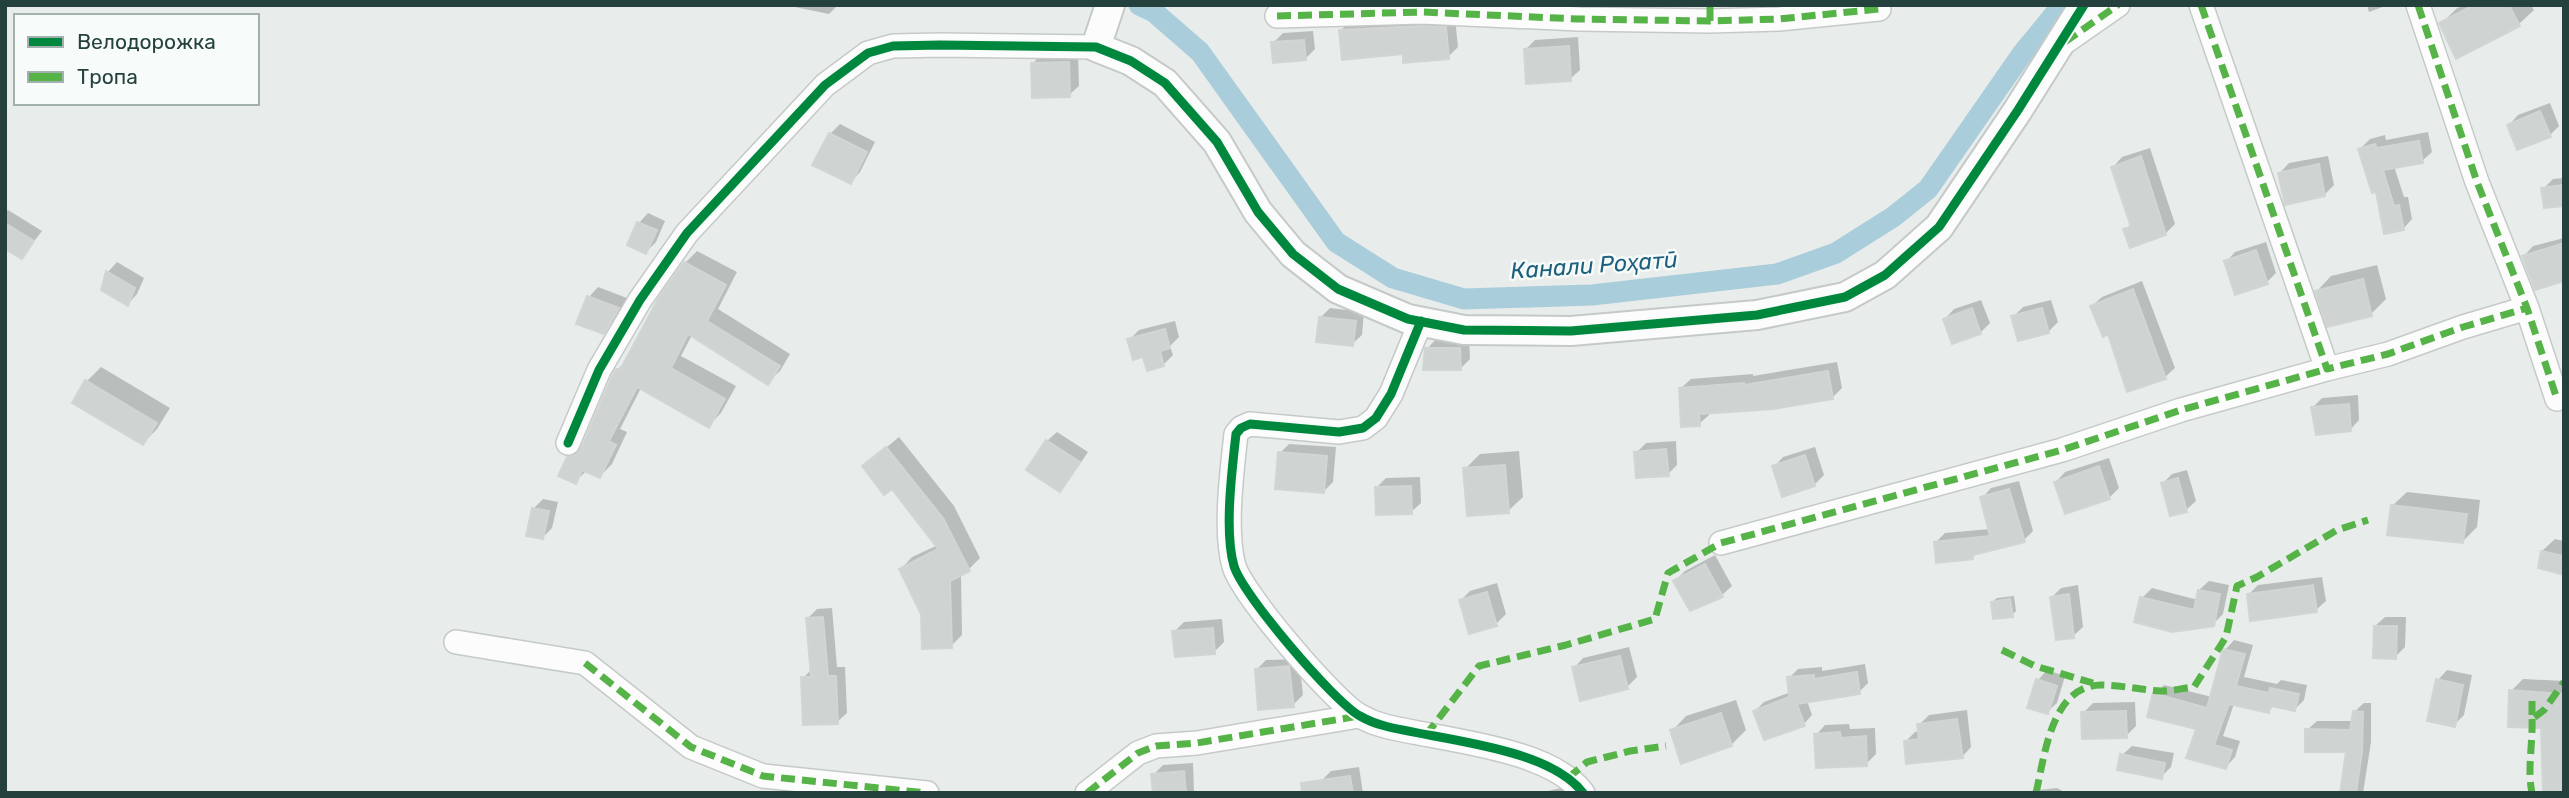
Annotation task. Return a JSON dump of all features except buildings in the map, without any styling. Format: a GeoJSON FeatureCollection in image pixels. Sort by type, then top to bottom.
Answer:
{"type":"FeatureCollection","features":[{"type":"Feature","properties":{"kind":"street"},"geometry":{"type":"LineString","coordinates":[[568,443],[599,370],[640,300],[687,233],[825,85],[868,53],[893,47],[940,45],[1096,47],[1131,61],[1165,83],[1217,142],[1258,212],[1293,254],[1338,289],[1408,319],[1464,330],[1570,331],[1757,315],[1845,297],[1885,275],[1939,226],[2084,5]]}},
{"type":"Feature","properties":{"kind":"street"},"geometry":{"type":"LineString","coordinates":[[2059,46],[2118,5]]}},
{"type":"Feature","properties":{"kind":"street"},"geometry":{"type":"LineString","coordinates":[[2202,5],[2327,369]]}},
{"type":"Feature","properties":{"kind":"street"},"geometry":{"type":"LineString","coordinates":[[2418,5],[2477,182],[2527,308],[2557,399]]}},
{"type":"Feature","properties":{"kind":"street"},"geometry":{"type":"LineString","coordinates":[[1277,16],[1422,12],[1579,19],[1710,13],[1779,19],[1879,9]]}},
{"type":"Feature","properties":{"kind":"street"},"geometry":{"type":"LineString","coordinates":[[1096,47],[1108,11]]}},
{"type":"Feature","properties":{"kind":"street"},"geometry":{"type":"LineString","coordinates":[[1721,543],[2062,450],[2181,410],[2388,354],[2527,308]]}},
{"type":"Feature","properties":{"kind":"street"},"geometry":{"type":"LineString","coordinates":[[1420,321],[1391,394],[1376,418],[1363,428],[1339,432],[1250,424],[1236,434],[1230,499],[1233,556],[1238,575],[1242,584],[1306,664],[1339,700],[1360,716],[1383,725],[1519,755],[1558,770],[1583,793]]}},
{"type":"Feature","properties":{"kind":"street"},"geometry":{"type":"LineString","coordinates":[[456,642],[585,663],[691,747],[763,776],[927,793]]}},
{"type":"Feature","properties":{"kind":"street"},"geometry":{"type":"LineString","coordinates":[[1087,793],[1138,753],[1156,746],[1197,743],[1360,716]]}},
{"type":"Feature","properties":{"kind":"waterway","name":"Канали Роҳатӣ"},"geometry":{"type":"LineString","coordinates":[[1139,5],[1154,12],[1200,52],[1336,242],[1393,278],[1464,299],[1592,295],[1777,274],[1836,253],[1893,217],[1928,189],[2022,54],[2062,5]]}},
{"type":"Feature","properties":{"kind":"marked path"},"geometry":{"type":"LineString","coordinates":[[1710,5],[1710,21]]}},
{"type":"Feature","properties":{"kind":"marked path"},"geometry":{"type":"LineString","coordinates":[[2065,42],[2118,5]]}},
{"type":"Feature","properties":{"kind":"marked path"},"geometry":{"type":"LineString","coordinates":[[2201,5],[2327,369],[2388,354],[2527,308]]}},
{"type":"Feature","properties":{"kind":"marked path"},"geometry":{"type":"LineString","coordinates":[[2418,5],[2477,182],[2527,308],[2557,399]]}},
{"type":"Feature","properties":{"kind":"marked path"},"geometry":{"type":"LineString","coordinates":[[1277,16],[1422,12],[1710,21],[1779,19],[1879,9]]}},
{"type":"Feature","properties":{"kind":"marked path"},"geometry":{"type":"LineString","coordinates":[[1426,735],[1479,666],[1566,645],[1655,619],[1668,573],[1721,543],[2062,450],[2181,410],[2327,369]]}},
{"type":"Feature","properties":{"kind":"marked path"},"geometry":{"type":"LineString","coordinates":[[2036,793],[2053,725],[2071,697],[2084,688],[2101,685],[2161,691],[2194,687],[2226,637],[2237,586],[2337,530],[2368,520]]}},
{"type":"Feature","properties":{"kind":"marked path"},"geometry":{"type":"LineString","coordinates":[[2002,650],[2035,666],[2093,683]]}},
{"type":"Feature","properties":{"kind":"marked path"},"geometry":{"type":"LineString","coordinates":[[585,663],[691,747],[763,776],[927,793]]}},
{"type":"Feature","properties":{"kind":"marked path"},"geometry":{"type":"LineString","coordinates":[[2532,701],[2532,719],[2544,710],[2564,682]]}},
{"type":"Feature","properties":{"kind":"marked path"},"geometry":{"type":"LineString","coordinates":[[1087,793],[1138,753],[1156,746],[1197,743],[1359,716]]}},
{"type":"Feature","properties":{"kind":"marked path"},"geometry":{"type":"LineString","coordinates":[[2532,719],[2532,793]]}},
{"type":"Feature","properties":{"kind":"marked path"},"geometry":{"type":"LineString","coordinates":[[1568,778],[1587,762],[1630,751],[1666,746]]}},
{"type":"Feature","properties":{"kind":"cycle path"},"geometry":{"type":"LineString","coordinates":[[568,443],[599,370],[640,300],[687,233],[825,85],[868,53],[893,46],[1096,47],[1131,61],[1165,83],[1217,142],[1258,212],[1293,254],[1338,289],[1408,319],[1464,330],[1571,331],[1757,315],[1845,297],[1885,275],[1939,227],[2018,110],[2084,5]]}},
{"type":"Feature","properties":{"kind":"cycle path"},"geometry":{"type":"LineString","coordinates":[[1421,321],[1391,394],[1376,418],[1363,428],[1339,432],[1250,424],[1236,434],[1229,519],[1234,566],[1253,599],[1290,646],[1330,691],[1360,716],[1385,726],[1520,755],[1567,777],[1583,793]]}}]}
